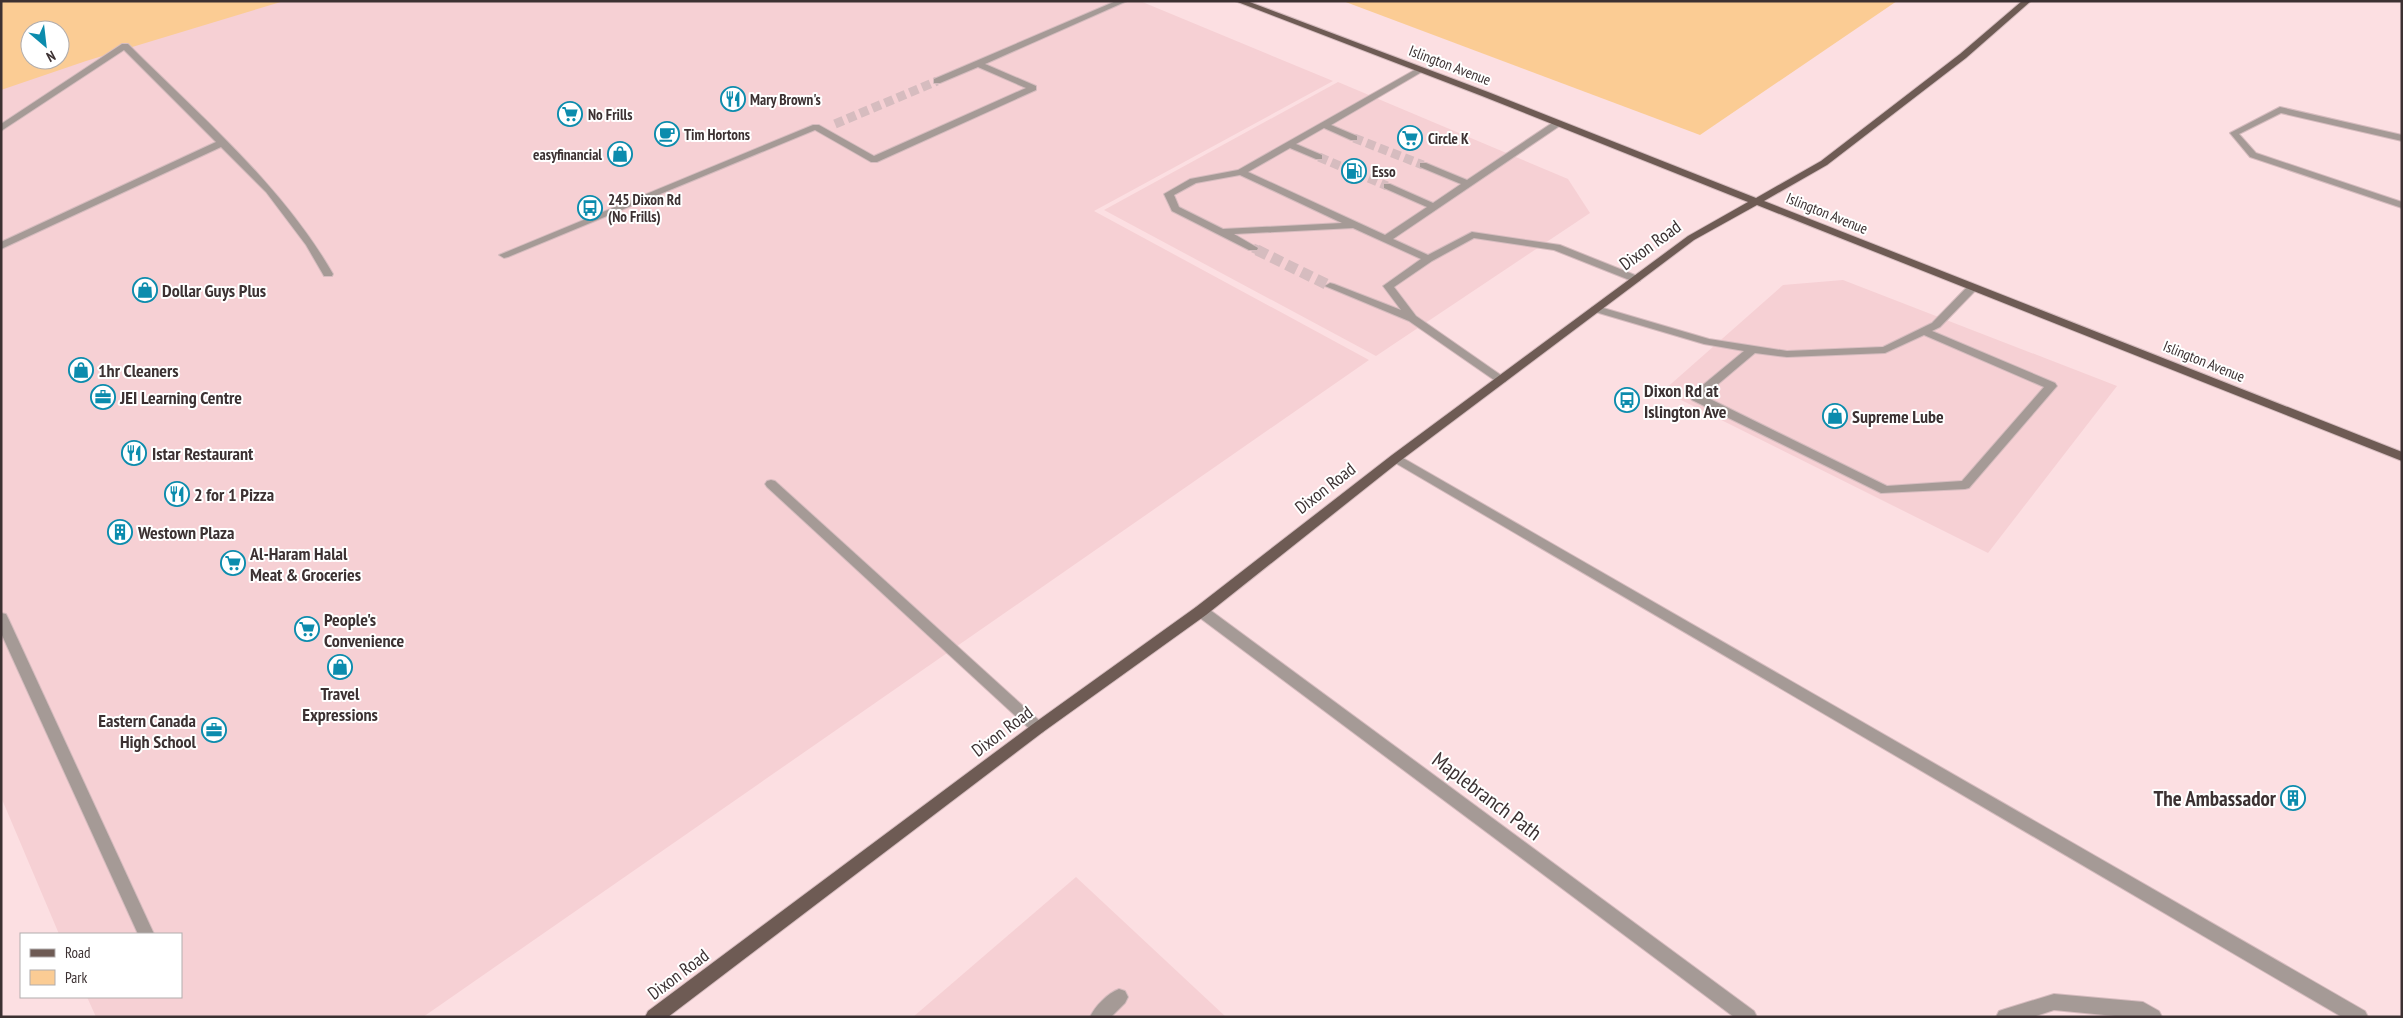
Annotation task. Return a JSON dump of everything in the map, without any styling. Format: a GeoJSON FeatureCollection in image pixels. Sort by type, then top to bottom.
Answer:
{"type":"FeatureCollection","features":[{"type":"Feature","properties":{"kind":"main road","name":"Islington Avenue"},"geometry":{"type":"LineString","coordinates":[[1239,1],[1558,123],[2402,457]]}},
{"type":"Feature","properties":{"kind":"main road","name":"Dixon Road"},"geometry":{"type":"LineString","coordinates":[[654,1017],[1038,728],[1201,611],[1396,458],[1691,238],[1758,202],[1824,163],[1963,56],[2026,1]]}},
{"type":"Feature","properties":{"kind":"street"},"geometry":{"type":"LineString","coordinates":[[937,81],[1123,1]]}},
{"type":"Feature","properties":{"kind":"street"},"geometry":{"type":"LineString","coordinates":[[1,128],[125,46],[269,190],[311,244],[328,274]]}},
{"type":"Feature","properties":{"kind":"street"},"geometry":{"type":"LineString","coordinates":[[504,256],[816,127],[874,160],[1033,88],[978,64]]}},
{"type":"Feature","properties":{"kind":"street"},"geometry":{"type":"LineString","coordinates":[[1253,248],[1175,210],[1169,194],[1193,180],[1241,172],[1421,70]]}},
{"type":"Feature","properties":{"kind":"street"},"geometry":{"type":"LineString","coordinates":[[2402,138],[2280,110],[2234,134],[2253,155],[2402,205]]}},
{"type":"Feature","properties":{"kind":"street"},"geometry":{"type":"LineString","coordinates":[[1386,239],[1558,123]]}},
{"type":"Feature","properties":{"kind":"street"},"geometry":{"type":"LineString","coordinates":[[821,130],[835,124]]}},
{"type":"Feature","properties":{"kind":"street"},"geometry":{"type":"LineString","coordinates":[[1324,125],[1354,138]]}},
{"type":"Feature","properties":{"kind":"street"},"geometry":{"type":"LineString","coordinates":[[1,246],[221,143]]}},
{"type":"Feature","properties":{"kind":"street"},"geometry":{"type":"LineString","coordinates":[[1290,145],[1319,157]]}},
{"type":"Feature","properties":{"kind":"street"},"geometry":{"type":"LineString","coordinates":[[1423,165],[1468,184]]}},
{"type":"Feature","properties":{"kind":"street"},"geometry":{"type":"LineString","coordinates":[[1241,172],[1428,259]]}},
{"type":"Feature","properties":{"kind":"street"},"geometry":{"type":"LineString","coordinates":[[1387,186],[1434,207]]}},
{"type":"Feature","properties":{"kind":"street"},"geometry":{"type":"LineString","coordinates":[[1222,233],[1355,225]]}},
{"type":"Feature","properties":{"kind":"street"},"geometry":{"type":"LineString","coordinates":[[1412,318],[1388,286],[1428,259],[1472,235],[1556,247],[1636,279]]}},
{"type":"Feature","properties":{"kind":"street"},"geometry":{"type":"LineString","coordinates":[[1330,286],[1412,318],[1501,380]]}},
{"type":"Feature","properties":{"kind":"street"},"geometry":{"type":"LineString","coordinates":[[1596,309],[1708,342],[1787,354],[1885,350],[1936,325],[1972,288]]}},
{"type":"Feature","properties":{"kind":"street"},"geometry":{"type":"LineString","coordinates":[[1753,349],[1696,397],[1885,490],[1965,485],[2051,386],[1923,331]]}},
{"type":"Feature","properties":{"kind":"street"},"geometry":{"type":"LineString","coordinates":[[1396,458],[2359,1017]]}},
{"type":"Feature","properties":{"kind":"street"},"geometry":{"type":"LineString","coordinates":[[771,484],[1038,728]]}},
{"type":"Feature","properties":{"kind":"street","name":"Maplebranch Path"},"geometry":{"type":"LineString","coordinates":[[1201,611],[1748,1017]]}},
{"type":"Feature","properties":{"kind":"street"},"geometry":{"type":"LineString","coordinates":[[1,618],[146,933]]}},
{"type":"Feature","properties":{"kind":"street"},"geometry":{"type":"LineString","coordinates":[[1099,1017],[1119,997]]}},
{"type":"Feature","properties":{"kind":"street"},"geometry":{"type":"LineString","coordinates":[[2004,1017],[2054,1002],[2143,1010],[2153,1017]]}},
{"type":"Feature","properties":{"kind":"shaded area"},"geometry":{"type":"Polygon","coordinates":[[[274,1],[1140,1],[1333,81],[1094,211],[1369,360],[423,1017],[96,1017],[87,998],[182,998],[182,933],[59,933],[1,797],[1,74],[20,69],[70,70],[70,56],[274,1]]]}},
{"type":"Feature","properties":{"kind":"shaded area"},"geometry":{"type":"Polygon","coordinates":[[[1338,82],[1568,179],[1590,213],[1376,356],[1104,210],[1338,82]]]}},
{"type":"Feature","properties":{"kind":"shaded area"},"geometry":{"type":"Polygon","coordinates":[[[1843,280],[2117,386],[1988,553],[1663,391],[1783,285],[1843,280]]]}},
{"type":"Feature","properties":{"kind":"shaded area"},"geometry":{"type":"Polygon","coordinates":[[[1076,877],[1226,1017],[913,1017],[1076,877]]]}},
{"type":"Feature","properties":{"kind":"green space"},"geometry":{"type":"Polygon","coordinates":[[[1,1],[284,1],[70,66],[70,20],[20,20],[20,70],[60,70],[1,90],[1,1]]]}},
{"type":"Feature","properties":{"kind":"green space"},"geometry":{"type":"Polygon","coordinates":[[[1343,1],[1897,1],[1700,135],[1343,1]]]}},
{"type":"Feature","properties":{"kind":"tunnel"},"geometry":{"type":"LineString","coordinates":[[835,124],[937,81]]}},
{"type":"Feature","properties":{"kind":"tunnel"},"geometry":{"type":"LineString","coordinates":[[1354,138],[1423,165]]}},
{"type":"Feature","properties":{"kind":"tunnel"},"geometry":{"type":"LineString","coordinates":[[1319,157],[1387,186]]}},
{"type":"Feature","properties":{"kind":"tunnel"},"geometry":{"type":"LineString","coordinates":[[1253,248],[1260,251]]}},
{"type":"Feature","properties":{"kind":"tunnel"},"geometry":{"type":"LineString","coordinates":[[1257,250],[1330,286]]}},
{"type":"Feature","properties":{"kind":"place","name":"Mary Brown's"},"geometry":{"type":"Point","coordinates":[733,99]}},
{"type":"Feature","properties":{"kind":"place","name":"No Frills"},"geometry":{"type":"Point","coordinates":[570,114]}},
{"type":"Feature","properties":{"kind":"place","name":"Tim Hortons"},"geometry":{"type":"Point","coordinates":[667,134]}},
{"type":"Feature","properties":{"kind":"place","name":"Circle K"},"geometry":{"type":"Point","coordinates":[1410,138]}},
{"type":"Feature","properties":{"kind":"place","name":"easyfinancial"},"geometry":{"type":"Point","coordinates":[620,154]}},
{"type":"Feature","properties":{"kind":"place","name":"Esso"},"geometry":{"type":"Point","coordinates":[1354,171]}},
{"type":"Feature","properties":{"kind":"place","name":"245 Dixon Rd (No Frills)"},"geometry":{"type":"Point","coordinates":[590,208]}},
{"type":"Feature","properties":{"kind":"place","name":"Dollar Guys Plus"},"geometry":{"type":"Point","coordinates":[145,290]}},
{"type":"Feature","properties":{"kind":"place","name":"1hr Cleaners"},"geometry":{"type":"Point","coordinates":[81,370]}},
{"type":"Feature","properties":{"kind":"place","name":"JEI Learning Centre"},"geometry":{"type":"Point","coordinates":[103,397]}},
{"type":"Feature","properties":{"kind":"place","name":"Dixon Rd at Islington Ave"},"geometry":{"type":"Point","coordinates":[1627,400]}},
{"type":"Feature","properties":{"kind":"place","name":"Supreme Lube"},"geometry":{"type":"Point","coordinates":[1835,416]}},
{"type":"Feature","properties":{"kind":"place","name":"Istar Restaurant"},"geometry":{"type":"Point","coordinates":[134,453]}},
{"type":"Feature","properties":{"kind":"place","name":"2 for 1 Pizza"},"geometry":{"type":"Point","coordinates":[177,494]}},
{"type":"Feature","properties":{"kind":"place","name":"Westown Plaza"},"geometry":{"type":"Point","coordinates":[120,532]}},
{"type":"Feature","properties":{"kind":"place","name":"Al-Haram Halal Meat & Groceries"},"geometry":{"type":"Point","coordinates":[233,563]}},
{"type":"Feature","properties":{"kind":"place","name":"People's Convenience"},"geometry":{"type":"Point","coordinates":[307,629]}},
{"type":"Feature","properties":{"kind":"place","name":"Travel Expressions"},"geometry":{"type":"Point","coordinates":[340,667]}},
{"type":"Feature","properties":{"kind":"place","name":"Eastern Canada High School"},"geometry":{"type":"Point","coordinates":[214,730]}},
{"type":"Feature","properties":{"kind":"place","name":"The Ambassador"},"geometry":{"type":"Point","coordinates":[2293,798]}}]}
